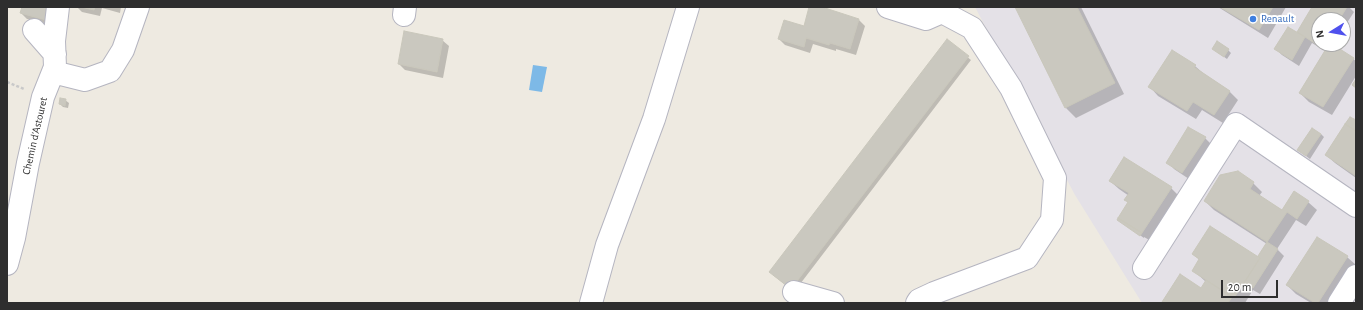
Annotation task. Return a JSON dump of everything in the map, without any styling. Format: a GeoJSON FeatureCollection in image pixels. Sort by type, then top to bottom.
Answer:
{"type":"FeatureCollection","features":[{"type":"Feature","properties":{"kind":"street","name":"Chemin d'Astouret"},"geometry":{"type":"LineString","coordinates":[[7,264],[14,238],[28,163],[43,97],[54,63],[54,41],[58,7]]}},
{"type":"Feature","properties":{"kind":"street"},"geometry":{"type":"LineString","coordinates":[[34,30],[54,63],[85,80],[110,71],[123,50],[138,7]]}},
{"type":"Feature","properties":{"kind":"street"},"geometry":{"type":"LineString","coordinates":[[591,303],[607,245],[654,119],[688,7]]}},
{"type":"Feature","properties":{"kind":"street"},"geometry":{"type":"LineString","coordinates":[[888,7],[926,19],[944,9],[972,28],[1011,88],[1055,178],[1052,220],[1027,258],[919,300],[917,303]]}},
{"type":"Feature","properties":{"kind":"street"},"geometry":{"type":"LineString","coordinates":[[1144,268],[1236,124],[1356,206]]}},
{"type":"Feature","properties":{"kind":"street"},"geometry":{"type":"LineString","coordinates":[[1339,303],[1356,276]]}},
{"type":"Feature","properties":{"kind":"street"},"geometry":{"type":"LineString","coordinates":[[794,292],[833,303]]}},
{"type":"Feature","properties":{"kind":"shaded area"},"geometry":{"type":"Polygon","coordinates":[[[975,7],[1356,7],[1356,303],[1142,303],[1075,195],[975,7]]]}},
{"type":"Feature","properties":{"kind":"water"},"geometry":{"type":"Polygon","coordinates":[[[533,65],[547,67],[542,92],[529,90],[533,65]]]}},
{"type":"Feature","properties":{"kind":"building"},"geometry":{"type":"Polygon","coordinates":[[[22,7],[49,7],[46,20],[20,13],[22,7]]]}},
{"type":"Feature","properties":{"kind":"building"},"geometry":{"type":"Polygon","coordinates":[[[81,7],[95,7],[94,10],[81,7]]]}},
{"type":"Feature","properties":{"kind":"building"},"geometry":{"type":"Polygon","coordinates":[[[809,7],[822,7],[859,19],[850,49],[830,43],[829,45],[806,38],[804,47],[778,39],[784,20],[804,26],[809,7]]]}},
{"type":"Feature","properties":{"kind":"building"},"geometry":{"type":"Polygon","coordinates":[[[1015,7],[1077,7],[1115,83],[1065,108],[1015,7]]]}},
{"type":"Feature","properties":{"kind":"building","name":"Renault"},"geometry":{"type":"Polygon","coordinates":[[[1220,7],[1273,7],[1259,30],[1220,7]]]}},
{"type":"Feature","properties":{"kind":"building"},"geometry":{"type":"Polygon","coordinates":[[[1312,7],[1347,7],[1344,12],[1311,12],[1311,41],[1297,32],[1312,7]]]}},
{"type":"Feature","properties":{"kind":"building"},"geometry":{"type":"Polygon","coordinates":[[[1288,27],[1305,37],[1292,60],[1274,49],[1288,27]]]}},
{"type":"Feature","properties":{"kind":"building"},"geometry":{"type":"Polygon","coordinates":[[[404,31],[443,39],[437,72],[398,64],[404,31]]]}},
{"type":"Feature","properties":{"kind":"building"},"geometry":{"type":"Polygon","coordinates":[[[947,39],[969,56],[791,289],[769,272],[947,39]]]}},
{"type":"Feature","properties":{"kind":"building"},"geometry":{"type":"Polygon","coordinates":[[[1217,41],[1229,49],[1224,57],[1212,49],[1217,41]]]}},
{"type":"Feature","properties":{"kind":"building"},"geometry":{"type":"Polygon","coordinates":[[[1172,50],[1196,65],[1194,67],[1230,91],[1214,115],[1193,102],[1187,111],[1148,87],[1172,50]]]}},
{"type":"Feature","properties":{"kind":"building"},"geometry":{"type":"Polygon","coordinates":[[[1324,52],[1345,52],[1354,58],[1323,107],[1299,93],[1324,52]]]}},
{"type":"Feature","properties":{"kind":"building"},"geometry":{"type":"Polygon","coordinates":[[[1356,79],[1356,88],[1352,85],[1356,79]]]}},
{"type":"Feature","properties":{"kind":"building"},"geometry":{"type":"Polygon","coordinates":[[[60,98],[66,99],[65,106],[59,104],[60,98]]]}},
{"type":"Feature","properties":{"kind":"building"},"geometry":{"type":"Polygon","coordinates":[[[1350,117],[1356,120],[1356,131],[1345,124],[1350,117]]]}},
{"type":"Feature","properties":{"kind":"building"},"geometry":{"type":"Polygon","coordinates":[[[1345,124],[1356,131],[1356,176],[1325,155],[1345,124]]]}},
{"type":"Feature","properties":{"kind":"building"},"geometry":{"type":"Polygon","coordinates":[[[1188,127],[1206,137],[1182,173],[1166,163],[1188,127]]]}},
{"type":"Feature","properties":{"kind":"building"},"geometry":{"type":"Polygon","coordinates":[[[1312,128],[1321,134],[1306,156],[1297,150],[1312,128]]]}},
{"type":"Feature","properties":{"kind":"building"},"geometry":{"type":"Polygon","coordinates":[[[1124,157],[1172,187],[1142,233],[1118,218],[1128,202],[1124,200],[1129,193],[1109,181],[1124,157]]]}},
{"type":"Feature","properties":{"kind":"building"},"geometry":{"type":"Polygon","coordinates":[[[1238,171],[1254,182],[1250,189],[1282,210],[1294,191],[1309,201],[1297,219],[1287,212],[1267,242],[1204,201],[1220,175],[1238,171]]]}},
{"type":"Feature","properties":{"kind":"building"},"geometry":{"type":"Polygon","coordinates":[[[1118,218],[1142,233],[1140,236],[1117,220],[1118,218]]]}},
{"type":"Feature","properties":{"kind":"building"},"geometry":{"type":"Polygon","coordinates":[[[1210,226],[1260,258],[1234,298],[1192,271],[1199,259],[1192,254],[1210,226]]]}},
{"type":"Feature","properties":{"kind":"building"},"geometry":{"type":"Polygon","coordinates":[[[1317,237],[1348,256],[1318,303],[1315,303],[1286,285],[1317,237]]]}},
{"type":"Feature","properties":{"kind":"building"},"geometry":{"type":"Polygon","coordinates":[[[1267,242],[1278,249],[1253,288],[1244,283],[1260,258],[1258,256],[1267,242]]]}},
{"type":"Feature","properties":{"kind":"building"},"geometry":{"type":"Polygon","coordinates":[[[1180,274],[1201,288],[1206,280],[1232,297],[1228,303],[1163,303],[1162,302],[1180,274]]]}},
{"type":"Feature","properties":{"kind":"place","name":"Renault"},"geometry":{"type":"Point","coordinates":[1253,19]}}]}
